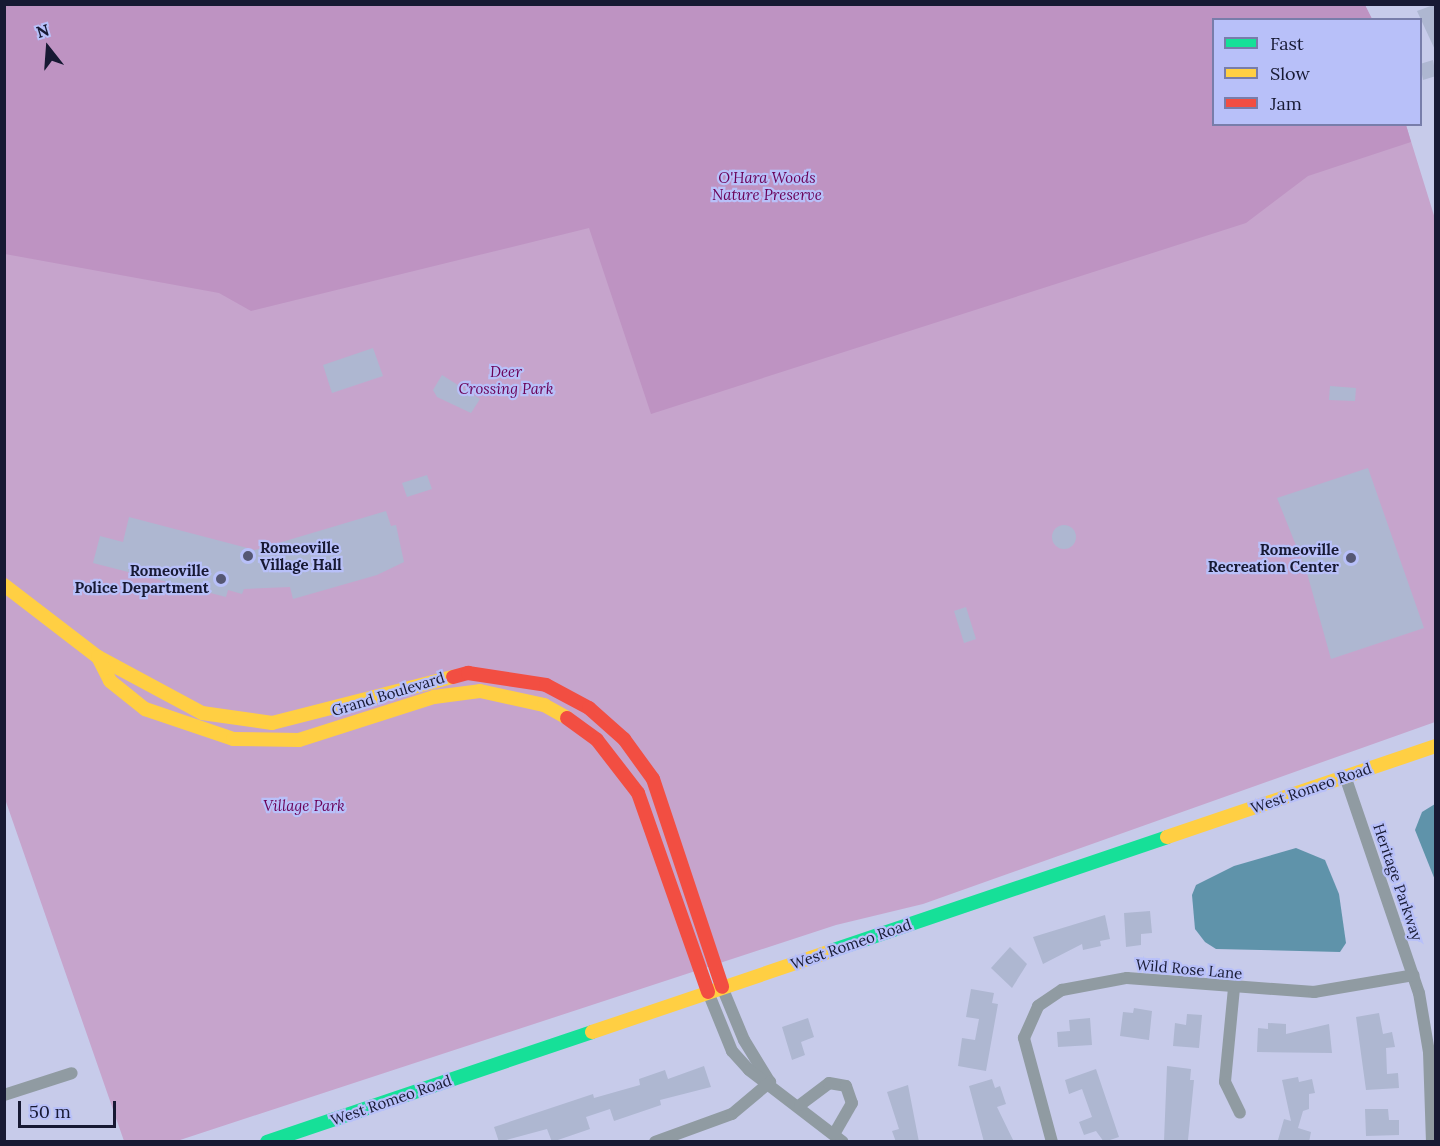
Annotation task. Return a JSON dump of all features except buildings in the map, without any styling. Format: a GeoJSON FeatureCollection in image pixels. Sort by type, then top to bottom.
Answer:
{"type":"FeatureCollection","features":[{"type":"Feature","properties":{"kind":"street","name":"Grand Boulevard"},"geometry":{"type":"LineString","coordinates":[[4,585],[98,657],[202,713],[254,724],[315,716],[453,675],[501,674],[546,685],[589,708],[624,739],[653,779],[722,987]]}},
{"type":"Feature","properties":{"kind":"street","name":"Grand Boulevard"},"geometry":{"type":"LineString","coordinates":[[98,657],[110,681],[146,709],[233,739],[299,740],[434,697],[480,691],[544,705],[573,721],[597,740],[638,792],[708,992]]}},
{"type":"Feature","properties":{"kind":"street","name":"West Romeo Road"},"geometry":{"type":"LineString","coordinates":[[267,1142],[1436,746]]}},
{"type":"Feature","properties":{"kind":"street","name":"Heritage Parkway"},"geometry":{"type":"LineString","coordinates":[[1345,776],[1414,975],[1429,1052],[1434,1100],[1432,1142]]}},
{"type":"Feature","properties":{"kind":"street","name":"Wild Rose Lane"},"geometry":{"type":"LineString","coordinates":[[1052,1142],[1023,1049],[1038,1006],[1062,990],[1105,980],[1155,978],[1234,988],[1345,991],[1414,975]]}},
{"type":"Feature","properties":{"kind":"street"},"geometry":{"type":"LineString","coordinates":[[722,987],[744,1040],[770,1082]]}},
{"type":"Feature","properties":{"kind":"street"},"geometry":{"type":"LineString","coordinates":[[1234,988],[1225,1082],[1240,1113]]}},
{"type":"Feature","properties":{"kind":"street"},"geometry":{"type":"LineString","coordinates":[[708,992],[732,1051],[839,1138],[852,1102],[846,1086],[829,1083],[800,1106]]}},
{"type":"Feature","properties":{"kind":"street"},"geometry":{"type":"LineString","coordinates":[[4,1095],[72,1073]]}},
{"type":"Feature","properties":{"kind":"street"},"geometry":{"type":"LineString","coordinates":[[656,1142],[732,1114],[770,1082]]}},
{"type":"Feature","properties":{"kind":"green space"},"geometry":{"type":"Polygon","coordinates":[[[4,5],[1365,5],[1372,18],[1212,18],[1212,126],[1406,126],[1436,222],[1435,722],[923,904],[836,925],[177,1141],[124,1141],[5,799],[4,5]]]}},
{"type":"Feature","properties":{"kind":"green space","name":"O'Hara Woods Nature Preserve"},"geometry":{"type":"Polygon","coordinates":[[[4,5],[1365,5],[1372,18],[1212,18],[1212,126],[1406,126],[1411,142],[1308,176],[1246,223],[651,414],[589,228],[251,311],[219,293],[5,254],[4,5]]]}},
{"type":"Feature","properties":{"kind":"water"},"geometry":{"type":"Polygon","coordinates":[[[1435,804],[1435,880],[1415,830],[1422,812],[1435,804]]]}},
{"type":"Feature","properties":{"kind":"water"},"geometry":{"type":"Polygon","coordinates":[[[1296,848],[1325,860],[1339,894],[1346,943],[1340,952],[1216,949],[1205,942],[1195,929],[1192,895],[1196,885],[1234,866],[1296,848]]]}},
{"type":"Feature","properties":{"kind":"traffic: fast"},"geometry":{"type":"LineString","coordinates":[[831,951],[1167,837]]}},
{"type":"Feature","properties":{"kind":"traffic: fast"},"geometry":{"type":"LineString","coordinates":[[267,1142],[592,1032]]}},
{"type":"Feature","properties":{"kind":"traffic: slow"},"geometry":{"type":"LineString","coordinates":[[4,585],[98,657],[202,713],[272,723],[453,677]]}},
{"type":"Feature","properties":{"kind":"traffic: slow"},"geometry":{"type":"LineString","coordinates":[[98,657],[110,681],[145,709],[233,739],[299,740],[434,697],[480,691],[544,705],[567,718]]}},
{"type":"Feature","properties":{"kind":"traffic: slow"},"geometry":{"type":"LineString","coordinates":[[1167,837],[1436,746]]}},
{"type":"Feature","properties":{"kind":"traffic: slow"},"geometry":{"type":"LineString","coordinates":[[592,1032],[831,951]]}},
{"type":"Feature","properties":{"kind":"traffic: jam"},"geometry":{"type":"LineString","coordinates":[[453,677],[468,673],[546,685],[589,708],[624,739],[653,779],[722,987]]}},
{"type":"Feature","properties":{"kind":"traffic: jam"},"geometry":{"type":"LineString","coordinates":[[567,718],[597,740],[638,793],[708,992]]}},
{"type":"Feature","properties":{"kind":"place","name":"Romeoville Village Hall"},"geometry":{"type":"Point","coordinates":[248,556]}},
{"type":"Feature","properties":{"kind":"place","name":"Romeoville Recreation Center"},"geometry":{"type":"Point","coordinates":[1351,558]}},
{"type":"Feature","properties":{"kind":"place","name":"Romeoville Police Department"},"geometry":{"type":"Point","coordinates":[221,579]}},
{"type":"Feature","properties":{"kind":"park label","name":"Deer Crossing Park"},"geometry":{"type":"Point","coordinates":[506,380]}},
{"type":"Feature","properties":{"kind":"park label","name":"Village Park"},"geometry":{"type":"Point","coordinates":[304,806]}}]}
